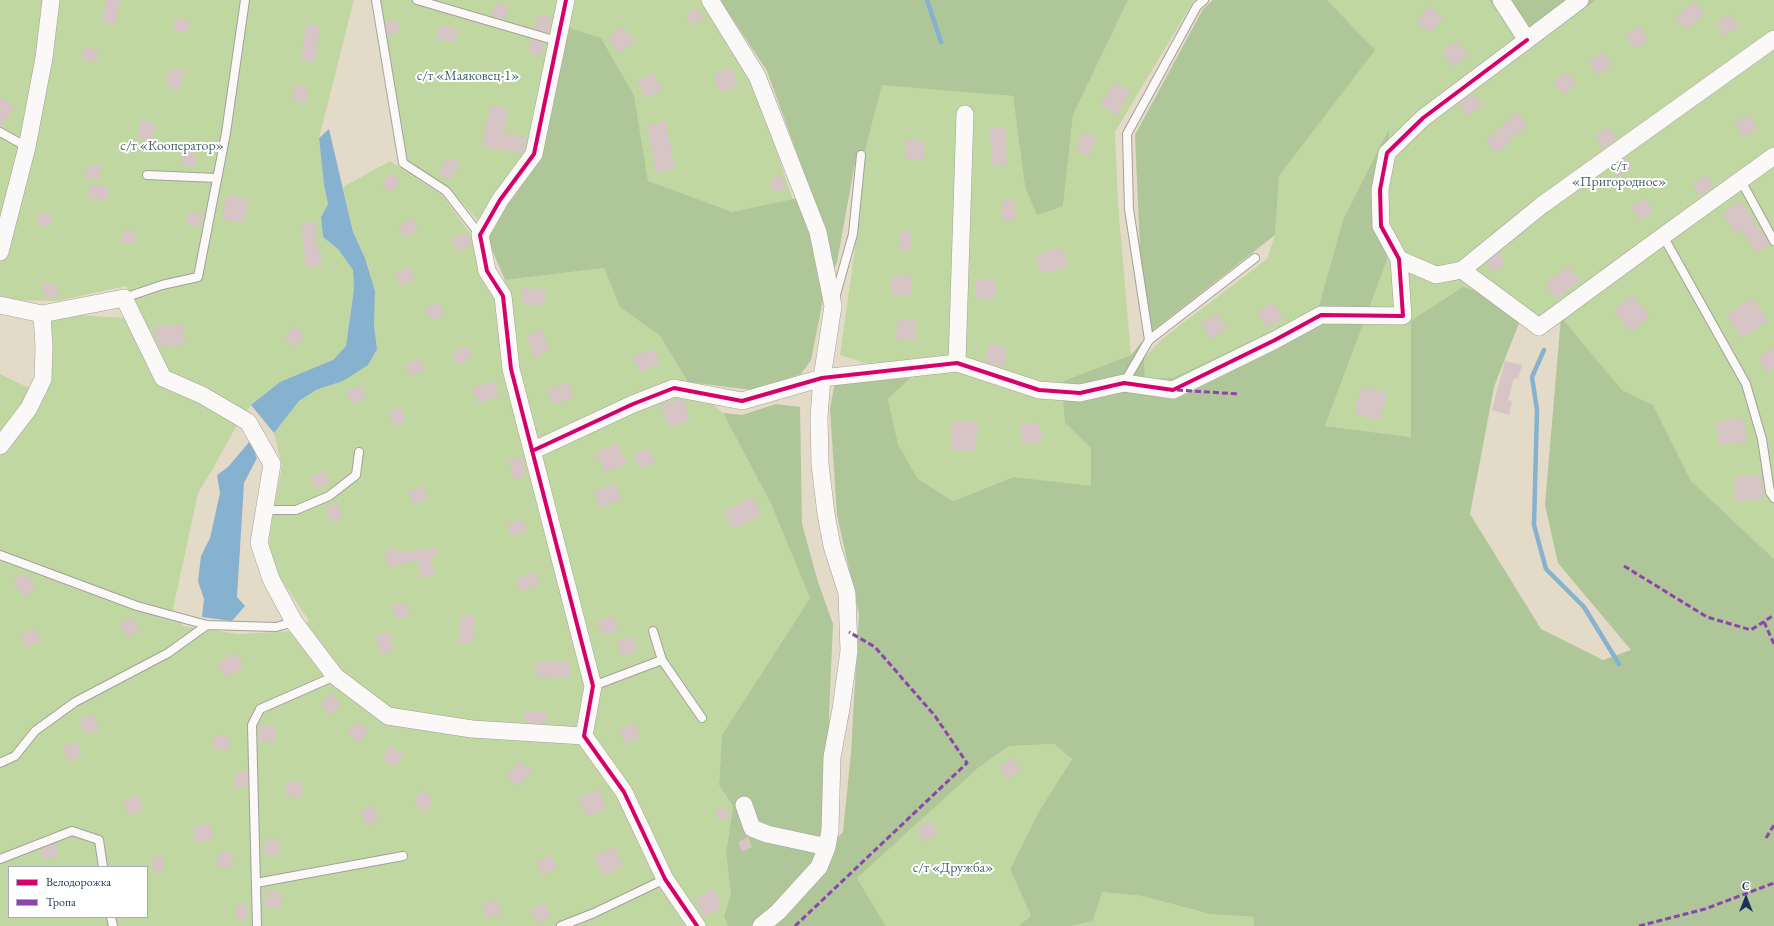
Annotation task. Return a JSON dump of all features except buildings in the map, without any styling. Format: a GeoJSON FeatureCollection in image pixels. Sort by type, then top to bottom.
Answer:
{"type":"FeatureCollection","features":[{"type":"Feature","properties":{"kind":"street"},"geometry":{"type":"LineString","coordinates":[[0,252],[27,147],[44,58],[51,0]]}},
{"type":"Feature","properties":{"kind":"street"},"geometry":{"type":"LineString","coordinates":[[566,0],[534,154],[500,200],[480,235],[487,271],[503,296],[511,369],[593,686],[584,736],[624,792],[665,879],[697,926]]}},
{"type":"Feature","properties":{"kind":"street"},"geometry":{"type":"LineString","coordinates":[[710,0],[757,76],[818,232],[833,306],[822,378],[819,417],[821,471],[826,514],[832,546],[847,593],[849,651],[841,709],[832,757],[830,830],[827,847],[819,867],[778,912],[761,926]]}},
{"type":"Feature","properties":{"kind":"street"},"geometry":{"type":"LineString","coordinates":[[1501,0],[1527,40]]}},
{"type":"Feature","properties":{"kind":"street"},"geometry":{"type":"LineString","coordinates":[[532,451],[633,404],[674,388],[742,402],[822,378],[957,363],[1039,390],[1080,393],[1124,383],[1173,390],[1275,340],[1321,315],[1403,316],[1399,259],[1382,226],[1380,190],[1386,153],[1423,118],[1580,0]]}},
{"type":"Feature","properties":{"kind":"street"},"geometry":{"type":"LineString","coordinates":[[1399,259],[1436,276],[1462,270],[1542,205],[1774,39]]}},
{"type":"Feature","properties":{"kind":"street"},"geometry":{"type":"LineString","coordinates":[[957,363],[965,114]]}},
{"type":"Feature","properties":{"kind":"street"},"geometry":{"type":"LineString","coordinates":[[1462,270],[1539,327],[1740,179],[1774,156]]}},
{"type":"Feature","properties":{"kind":"street"},"geometry":{"type":"LineString","coordinates":[[0,305],[42,314],[124,298],[163,378],[202,396],[248,422],[272,464],[259,544],[271,579],[294,622],[335,676],[388,716],[472,729],[584,736]]}},
{"type":"Feature","properties":{"kind":"street"},"geometry":{"type":"LineString","coordinates":[[0,446],[29,408],[43,379],[44,347],[42,314]]}},
{"type":"Feature","properties":{"kind":"street"},"geometry":{"type":"LineString","coordinates":[[744,805],[752,828],[767,834],[827,847]]}},
{"type":"Feature","properties":{"kind":"lane"},"geometry":{"type":"LineString","coordinates":[[124,298],[162,285],[198,277],[226,134],[245,0]]}},
{"type":"Feature","properties":{"kind":"lane"},"geometry":{"type":"LineString","coordinates":[[376,0],[403,163],[446,191],[480,235]]}},
{"type":"Feature","properties":{"kind":"lane"},"geometry":{"type":"LineString","coordinates":[[417,0],[557,41]]}},
{"type":"Feature","properties":{"kind":"lane"},"geometry":{"type":"LineString","coordinates":[[1149,340],[1129,209],[1127,134],[1197,6],[1204,0]]}},
{"type":"Feature","properties":{"kind":"lane"},"geometry":{"type":"LineString","coordinates":[[0,132],[27,147]]}},
{"type":"Feature","properties":{"kind":"lane"},"geometry":{"type":"LineString","coordinates":[[833,306],[852,234],[861,155]]}},
{"type":"Feature","properties":{"kind":"lane"},"geometry":{"type":"LineString","coordinates":[[147,175],[217,178]]}},
{"type":"Feature","properties":{"kind":"lane"},"geometry":{"type":"LineString","coordinates":[[1740,179],[1774,241]]}},
{"type":"Feature","properties":{"kind":"lane"},"geometry":{"type":"LineString","coordinates":[[1663,236],[1746,384],[1762,439],[1770,492],[1774,498]]}},
{"type":"Feature","properties":{"kind":"lane"},"geometry":{"type":"LineString","coordinates":[[1124,383],[1149,340],[1255,258]]}},
{"type":"Feature","properties":{"kind":"lane"},"geometry":{"type":"LineString","coordinates":[[264,510],[296,510],[329,496],[356,475],[359,452]]}},
{"type":"Feature","properties":{"kind":"lane"},"geometry":{"type":"LineString","coordinates":[[0,555],[137,606],[207,625],[276,627],[294,622]]}},
{"type":"Feature","properties":{"kind":"lane"},"geometry":{"type":"LineString","coordinates":[[0,763],[15,756],[35,731],[75,702],[168,653],[207,625]]}},
{"type":"Feature","properties":{"kind":"lane"},"geometry":{"type":"LineString","coordinates":[[653,631],[662,660],[702,718]]}},
{"type":"Feature","properties":{"kind":"lane"},"geometry":{"type":"LineString","coordinates":[[593,686],[662,660]]}},
{"type":"Feature","properties":{"kind":"lane"},"geometry":{"type":"LineString","coordinates":[[257,926],[252,725],[260,709],[335,676]]}},
{"type":"Feature","properties":{"kind":"lane"},"geometry":{"type":"LineString","coordinates":[[0,858],[72,831],[98,840],[103,866]]}},
{"type":"Feature","properties":{"kind":"lane"},"geometry":{"type":"LineString","coordinates":[[256,883],[403,856]]}},
{"type":"Feature","properties":{"kind":"lane"},"geometry":{"type":"LineString","coordinates":[[561,926],[594,913],[665,879]]}},
{"type":"Feature","properties":{"kind":"green space","name":"с/т «Кооператор»"},"geometry":{"type":"Polygon","coordinates":[[[0,0],[354,0],[319,138],[328,204],[321,217],[323,237],[338,249],[353,270],[354,289],[346,346],[333,360],[309,371],[251,405],[237,425],[198,493],[173,609],[183,626],[239,634],[292,631],[309,621],[277,573],[269,546],[272,518],[282,466],[274,433],[299,401],[316,390],[343,381],[377,349],[374,324],[375,291],[365,258],[353,232],[343,187],[390,161],[443,196],[472,236],[492,287],[505,280],[604,268],[620,307],[660,336],[688,382],[723,413],[771,504],[810,598],[722,735],[719,785],[733,806],[726,853],[731,894],[724,916],[728,926],[0,926],[0,374],[46,396],[52,371],[50,322],[74,315],[128,318],[143,324],[126,286],[57,301],[5,300],[0,298],[0,0]]]}},
{"type":"Feature","properties":{"kind":"green space","name":"с/т «Маяковец-1»"},"geometry":{"type":"Polygon","coordinates":[[[378,0],[702,0],[753,80],[793,200],[732,212],[648,182],[634,95],[601,38],[530,156],[479,222],[450,189],[407,160],[378,0]]]}},
{"type":"Feature","properties":{"kind":"green space"},"geometry":{"type":"Polygon","coordinates":[[[720,0],[1128,0],[1073,115],[1063,206],[1037,215],[1025,187],[1013,96],[882,85],[865,151],[857,152],[837,262],[825,289],[811,360],[801,374],[752,390],[688,382],[660,336],[620,307],[604,268],[505,280],[487,238],[507,204],[542,157],[567,27],[601,38],[634,95],[648,181],[732,212],[812,195],[767,71],[720,0]]]}},
{"type":"Feature","properties":{"kind":"green space"},"geometry":{"type":"Polygon","coordinates":[[[1128,0],[1194,0],[1115,132],[1118,204],[1131,355],[1071,378],[1066,423],[1091,448],[1091,487],[1014,477],[953,501],[918,479],[898,444],[888,399],[910,377],[840,355],[857,234],[865,151],[882,84],[1013,96],[1025,187],[1063,206],[1073,115],[1128,0]]]}},
{"type":"Feature","properties":{"kind":"green space"},"geometry":{"type":"Polygon","coordinates":[[[1213,0],[1327,0],[1375,50],[1279,176],[1275,235],[1152,331],[1144,358],[1145,379],[1173,378],[1318,309],[1343,220],[1389,129],[1387,260],[1325,426],[1411,437],[1411,321],[1463,287],[1493,296],[1519,323],[1494,387],[1470,514],[1541,629],[1603,660],[1631,650],[1558,563],[1545,505],[1561,317],[1622,390],[1653,405],[1691,481],[1774,559],[1774,926],[1254,926],[1253,917],[1210,914],[1142,896],[1102,892],[1093,921],[1071,926],[1018,926],[1031,916],[1010,869],[1038,813],[1072,759],[1054,744],[1009,746],[977,769],[857,878],[886,926],[728,926],[724,916],[731,894],[726,853],[733,806],[719,785],[722,735],[810,598],[771,504],[723,413],[742,415],[776,404],[800,407],[802,524],[818,582],[833,624],[829,715],[835,840],[843,832],[851,753],[859,614],[837,515],[830,409],[835,382],[844,380],[910,378],[888,399],[898,444],[918,479],[953,501],[1014,477],[1091,486],[1091,448],[1065,423],[1062,383],[1071,378],[1131,355],[1144,339],[1135,135],[1203,9],[1213,0]]]}},
{"type":"Feature","properties":{"kind":"green space","name":"с/т «Пригородное»"},"geometry":{"type":"Polygon","coordinates":[[[1327,0],[1489,0],[1524,52],[1596,0],[1774,0],[1774,559],[1691,481],[1653,405],[1622,390],[1561,317],[1519,323],[1493,296],[1411,321],[1411,437],[1325,426],[1387,260],[1389,130],[1343,220],[1318,309],[1173,379],[1145,379],[1144,358],[1162,339],[1267,259],[1275,235],[1279,176],[1374,50],[1327,0]]]}},
{"type":"Feature","properties":{"kind":"green space"},"geometry":{"type":"Polygon","coordinates":[[[1489,0],[1596,0],[1524,52],[1489,0]]]}},
{"type":"Feature","properties":{"kind":"green space","name":"с/т «Дружба»"},"geometry":{"type":"Polygon","coordinates":[[[1054,744],[1072,759],[1038,813],[1010,869],[1031,916],[1018,926],[886,926],[857,878],[977,769],[1009,746],[1054,744]]]}},
{"type":"Feature","properties":{"kind":"green space"},"geometry":{"type":"Polygon","coordinates":[[[1102,892],[1142,896],[1210,914],[1253,917],[1254,926],[1071,926],[1093,921],[1102,892]]]}},
{"type":"Feature","properties":{"kind":"water"},"geometry":{"type":"Polygon","coordinates":[[[329,129],[353,232],[365,258],[375,291],[374,324],[377,349],[368,365],[343,381],[316,390],[299,401],[274,433],[251,405],[280,382],[333,360],[346,346],[354,289],[353,270],[338,249],[323,237],[321,217],[328,204],[324,184],[319,138],[329,129]]]}},
{"type":"Feature","properties":{"kind":"water"},"geometry":{"type":"Polygon","coordinates":[[[250,441],[257,458],[244,483],[237,597],[245,606],[232,621],[202,617],[204,599],[198,581],[201,556],[210,538],[220,493],[217,475],[228,467],[250,441]]]}},
{"type":"Feature","properties":{"kind":"waterway"},"geometry":{"type":"LineString","coordinates":[[927,0],[941,42]]}},
{"type":"Feature","properties":{"kind":"waterway"},"geometry":{"type":"LineString","coordinates":[[1544,350],[1532,377],[1537,410],[1534,525],[1546,569],[1584,607],[1619,664]]}},
{"type":"Feature","properties":{"kind":"marked path"},"geometry":{"type":"LineString","coordinates":[[1177,390],[1239,394]]}},
{"type":"Feature","properties":{"kind":"marked path"},"geometry":{"type":"LineString","coordinates":[[1624,566],[1707,617],[1751,630],[1774,615]]}},
{"type":"Feature","properties":{"kind":"marked path"},"geometry":{"type":"LineString","coordinates":[[1764,622],[1774,644]]}},
{"type":"Feature","properties":{"kind":"marked path"},"geometry":{"type":"LineString","coordinates":[[795,926],[967,763],[935,716],[875,647],[849,632]]}},
{"type":"Feature","properties":{"kind":"marked path"},"geometry":{"type":"LineString","coordinates":[[1766,838],[1774,825]]}},
{"type":"Feature","properties":{"kind":"marked path"},"geometry":{"type":"LineString","coordinates":[[1639,926],[1705,909],[1774,883]]}},
{"type":"Feature","properties":{"kind":"cycle path"},"geometry":{"type":"LineString","coordinates":[[566,0],[534,154],[500,200],[480,235],[487,271],[503,296],[511,369],[593,686],[584,736],[624,792],[665,879],[697,926]]}},
{"type":"Feature","properties":{"kind":"cycle path"},"geometry":{"type":"LineString","coordinates":[[532,451],[633,404],[674,388],[742,401],[822,378],[957,363],[1039,390],[1080,393],[1124,383],[1173,390],[1275,340],[1321,315],[1403,316],[1399,259],[1381,226],[1380,190],[1387,153],[1423,118],[1527,40]]}}]}
